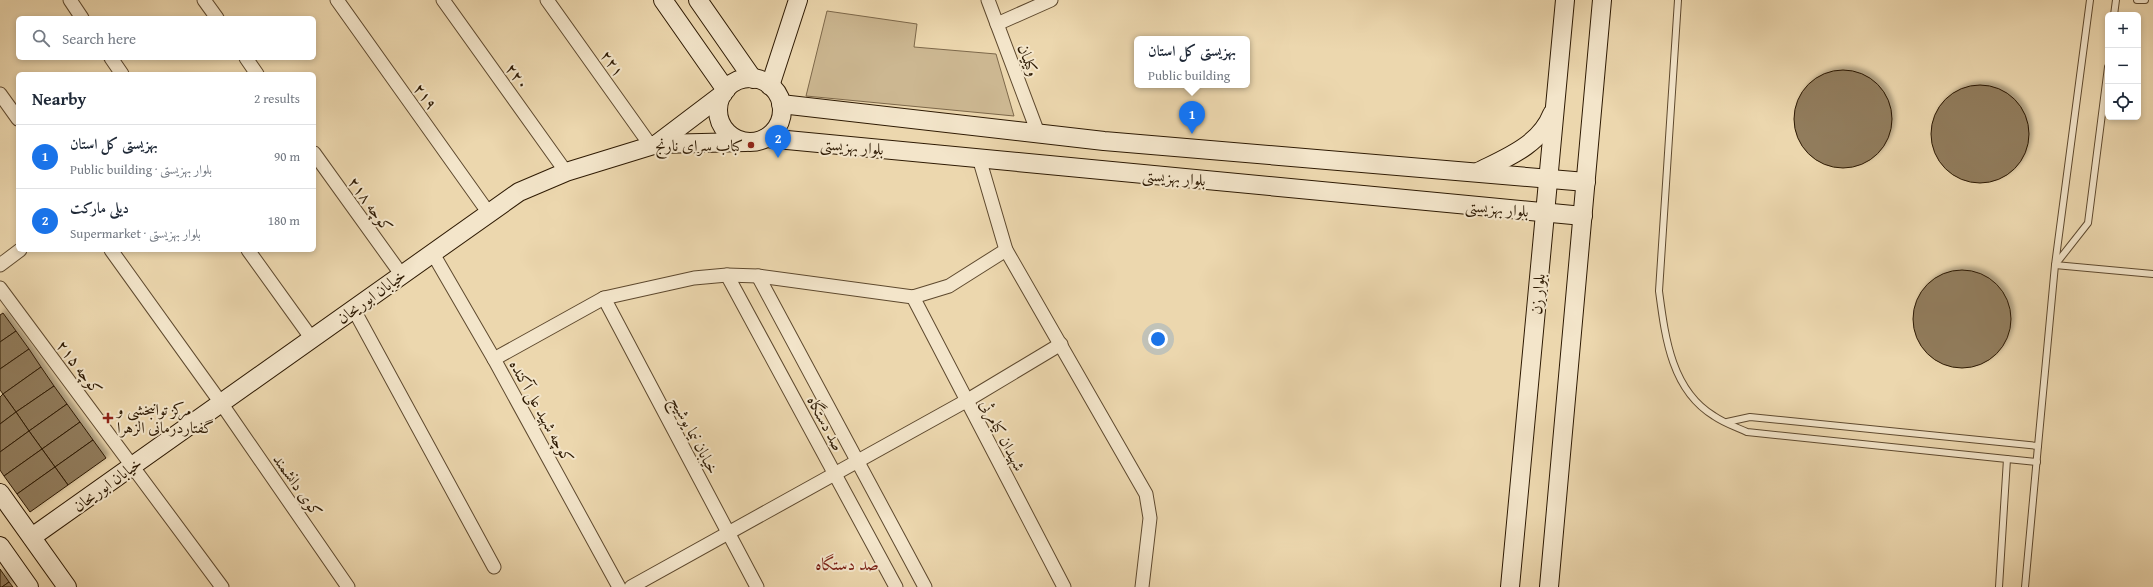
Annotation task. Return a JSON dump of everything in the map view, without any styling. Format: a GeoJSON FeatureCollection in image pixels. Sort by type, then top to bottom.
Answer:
{"type":"FeatureCollection","features":[{"type":"Feature","properties":{"kind":"main road"},"geometry":{"type":"LineString","coordinates":[[663,0],[724,92]]}},
{"type":"Feature","properties":{"kind":"main road"},"geometry":{"type":"LineString","coordinates":[[698,0],[753,79]]}},
{"type":"Feature","properties":{"kind":"main road"},"geometry":{"type":"LineString","coordinates":[[770,86],[798,0]]}},
{"type":"Feature","properties":{"kind":"main road","name":"بلوار زن"},"geometry":{"type":"LineString","coordinates":[[1510,587],[1565,0]]}},
{"type":"Feature","properties":{"kind":"main road"},"geometry":{"type":"LineString","coordinates":[[1549,587],[1602,0]]}},
{"type":"Feature","properties":{"kind":"main road"},"geometry":{"type":"LineString","coordinates":[[654,145],[738,81],[753,79],[770,86],[777,94],[781,104],[779,123],[773,132],[766,138],[746,142],[732,136],[722,126],[718,108],[724,92]]}},
{"type":"Feature","properties":{"kind":"main road","name":"بلوار بهزیستی"},"geometry":{"type":"LineString","coordinates":[[781,104],[1104,141],[1586,182]]}},
{"type":"Feature","properties":{"kind":"main road"},"geometry":{"type":"LineString","coordinates":[[1478,172],[1531,142],[1547,127],[1555,105]]}},
{"type":"Feature","properties":{"kind":"main road","name":"بلوار بهزیستی"},"geometry":{"type":"LineString","coordinates":[[766,138],[1582,216]]}},
{"type":"Feature","properties":{"kind":"main road"},"geometry":{"type":"LineString","coordinates":[[1099,170],[1104,141]]}},
{"type":"Feature","properties":{"kind":"main road","name":"خیابان ابوریحان"},"geometry":{"type":"LineString","coordinates":[[32,537],[488,212],[519,192],[566,172],[654,145],[746,142]]}},
{"type":"Feature","properties":{"kind":"main road"},"geometry":{"type":"LineString","coordinates":[[0,493],[67,587]]}},
{"type":"Feature","properties":{"kind":"main road"},"geometry":{"type":"LineString","coordinates":[[0,546],[29,587]]}},
{"type":"Feature","properties":{"kind":"street"},"geometry":{"type":"LineString","coordinates":[[70,0],[81,16]]}},
{"type":"Feature","properties":{"kind":"street"},"geometry":{"type":"LineString","coordinates":[[204,0],[216,16]]}},
{"type":"Feature","properties":{"kind":"street","name":"۲۱۹"},"geometry":{"type":"LineString","coordinates":[[337,0],[488,212]]}},
{"type":"Feature","properties":{"kind":"street","name":"۲۲۰"},"geometry":{"type":"LineString","coordinates":[[443,0],[566,172]]}},
{"type":"Feature","properties":{"kind":"street","name":"۲۲۱"},"geometry":{"type":"LineString","coordinates":[[547,0],[654,145]]}},
{"type":"Feature","properties":{"kind":"street","name":"وکیلیان"},"geometry":{"type":"LineString","coordinates":[[988,0],[1038,133]]}},
{"type":"Feature","properties":{"kind":"street"},"geometry":{"type":"LineString","coordinates":[[997,24],[1051,0]]}},
{"type":"Feature","properties":{"kind":"street"},"geometry":{"type":"LineString","coordinates":[[112,60],[121,72]]}},
{"type":"Feature","properties":{"kind":"street"},"geometry":{"type":"LineString","coordinates":[[247,60],[256,72]]}},
{"type":"Feature","properties":{"kind":"street"},"geometry":{"type":"LineString","coordinates":[[0,94],[16,116]]}},
{"type":"Feature","properties":{"kind":"street","name":"کوچه ۲۱۸"},"geometry":{"type":"LineString","coordinates":[[316,156],[401,274]]}},
{"type":"Feature","properties":{"kind":"street"},"geometry":{"type":"LineString","coordinates":[[979,158],[1006,250],[1146,494],[1150,518],[1142,587]]}},
{"type":"Feature","properties":{"kind":"street"},"geometry":{"type":"LineString","coordinates":[[494,359],[604,298],[694,278],[727,275],[758,276],[913,298],[949,286],[1006,250]]}},
{"type":"Feature","properties":{"kind":"street"},"geometry":{"type":"LineString","coordinates":[[0,264],[17,252]]}},
{"type":"Feature","properties":{"kind":"street","name":"کوی دانشمند"},"geometry":{"type":"LineString","coordinates":[[112,252],[221,403],[348,587]]}},
{"type":"Feature","properties":{"kind":"street"},"geometry":{"type":"LineString","coordinates":[[249,252],[312,338]]}},
{"type":"Feature","properties":{"kind":"street","name":"کوچه شهید علی آکنده"},"geometry":{"type":"LineString","coordinates":[[432,252],[494,359],[619,587]]}},
{"type":"Feature","properties":{"kind":"street","name":"صد دستگاه"},"geometry":{"type":"LineString","coordinates":[[727,275],[896,587]]}},
{"type":"Feature","properties":{"kind":"street","name":"صد دستگاه"},"geometry":{"type":"LineString","coordinates":[[758,276],[925,587]]}},
{"type":"Feature","properties":{"kind":"street","name":"کوچه ۲۱۵"},"geometry":{"type":"LineString","coordinates":[[0,288],[222,587]]}},
{"type":"Feature","properties":{"kind":"street","name":"خیابان نیما یوشیج"},"geometry":{"type":"LineString","coordinates":[[604,298],[727,534],[757,587]]}},
{"type":"Feature","properties":{"kind":"street","name":"شهیدان کیامرثی"},"geometry":{"type":"LineString","coordinates":[[913,298],[1064,587]]}},
{"type":"Feature","properties":{"kind":"street"},"geometry":{"type":"LineString","coordinates":[[353,308],[494,567]]}},
{"type":"Feature","properties":{"kind":"street"},"geometry":{"type":"LineString","coordinates":[[631,587],[966,401],[1061,344]]}},
{"type":"Feature","properties":{"kind":"lane"},"geometry":{"type":"LineString","coordinates":[[1678,0],[1659,291],[1666,338],[1677,374],[1686,388],[1704,409],[1715,417],[1747,432],[2037,462]]}},
{"type":"Feature","properties":{"kind":"lane"},"geometry":{"type":"LineString","coordinates":[[2025,587],[2055,265],[2090,0]]}},
{"type":"Feature","properties":{"kind":"lane"},"geometry":{"type":"LineString","coordinates":[[2114,12],[2116,0]]}},
{"type":"Feature","properties":{"kind":"lane"},"geometry":{"type":"LineString","coordinates":[[2137,0],[2145,0]]}},
{"type":"Feature","properties":{"kind":"lane"},"geometry":{"type":"LineString","coordinates":[[2055,265],[2088,223],[2106,84]]}},
{"type":"Feature","properties":{"kind":"lane"},"geometry":{"type":"LineString","coordinates":[[2055,265],[2153,274]]}},
{"type":"Feature","properties":{"kind":"lane"},"geometry":{"type":"LineString","coordinates":[[1727,422],[1750,417],[2038,446]]}},
{"type":"Feature","properties":{"kind":"lane"},"geometry":{"type":"LineString","coordinates":[[1999,587],[2008,459]]}},
{"type":"Feature","properties":{"kind":"shaded area"},"geometry":{"type":"Polygon","coordinates":[[[827,11],[917,24],[914,47],[996,54],[1014,116],[806,96],[827,11]]]}},
{"type":"Feature","properties":{"kind":"building"},"geometry":{"type":"Polygon","coordinates":[[[1843,70],[1862,74],[1878,84],[1888,100],[1892,119],[1888,138],[1878,154],[1862,164],[1843,168],[1824,164],[1808,154],[1798,138],[1794,119],[1798,100],[1808,84],[1824,74],[1843,70]]]}},
{"type":"Feature","properties":{"kind":"building"},"geometry":{"type":"Polygon","coordinates":[[[1980,85],[1999,89],[2015,99],[2025,115],[2029,134],[2025,153],[2015,169],[1999,179],[1980,183],[1961,179],[1945,169],[1935,153],[1931,134],[1935,115],[1945,99],[1961,89],[1980,85]]]}},
{"type":"Feature","properties":{"kind":"building"},"geometry":{"type":"Polygon","coordinates":[[[1962,270],[1981,274],[1997,284],[2007,300],[2011,319],[2007,338],[1997,354],[1981,364],[1962,368],[1943,364],[1927,354],[1917,338],[1913,319],[1917,300],[1927,284],[1943,274],[1962,270]]]}},
{"type":"Feature","properties":{"kind":"building"},"geometry":{"type":"Polygon","coordinates":[[[3,313],[16,331],[0,342],[0,315],[3,313]]]}},
{"type":"Feature","properties":{"kind":"building"},"geometry":{"type":"Polygon","coordinates":[[[16,331],[29,349],[0,369],[0,342],[16,331]]]}},
{"type":"Feature","properties":{"kind":"building"},"geometry":{"type":"Polygon","coordinates":[[[29,349],[41,367],[3,394],[0,390],[0,369],[29,349]]]}},
{"type":"Feature","properties":{"kind":"building"},"geometry":{"type":"Polygon","coordinates":[[[41,367],[54,386],[16,412],[3,394],[41,367]]]}},
{"type":"Feature","properties":{"kind":"building"},"geometry":{"type":"Polygon","coordinates":[[[54,386],[67,404],[29,431],[16,412],[54,386]]]}},
{"type":"Feature","properties":{"kind":"building"},"geometry":{"type":"Polygon","coordinates":[[[3,394],[16,412],[0,424],[0,397],[3,394]]]}},
{"type":"Feature","properties":{"kind":"building"},"geometry":{"type":"Polygon","coordinates":[[[67,404],[80,422],[42,449],[29,431],[67,404]]]}},
{"type":"Feature","properties":{"kind":"building"},"geometry":{"type":"Polygon","coordinates":[[[16,412],[29,431],[0,452],[0,424],[16,412]]]}},
{"type":"Feature","properties":{"kind":"building"},"geometry":{"type":"Polygon","coordinates":[[[80,422],[93,440],[55,467],[42,449],[80,422]]]}},
{"type":"Feature","properties":{"kind":"building"},"geometry":{"type":"Polygon","coordinates":[[[29,431],[42,449],[4,476],[0,470],[0,452],[29,431]]]}},
{"type":"Feature","properties":{"kind":"building"},"geometry":{"type":"Polygon","coordinates":[[[93,440],[106,458],[68,485],[55,467],[93,440]]]}},
{"type":"Feature","properties":{"kind":"building"},"geometry":{"type":"Polygon","coordinates":[[[42,449],[55,467],[17,494],[4,476],[42,449]]]}},
{"type":"Feature","properties":{"kind":"building"},"geometry":{"type":"Polygon","coordinates":[[[55,467],[68,485],[30,512],[17,494],[55,467]]]}},
{"type":"Feature","properties":{"kind":"building"},"geometry":{"type":"Polygon","coordinates":[[[0,569],[9,582],[2,587],[0,587],[0,569]]]}},
{"type":"Feature","properties":{"kind":"building"},"geometry":{"type":"Polygon","coordinates":[[[9,582],[13,587],[2,587],[9,582]]]}},
{"type":"Feature","properties":{"kind":"place","name":"بهزیستی کل استان"},"geometry":{"type":"Point","coordinates":[1192,134]}},
{"type":"Feature","properties":{"kind":"place","name":"کباب سرای نارنج"},"geometry":{"type":"Point","coordinates":[751,145]}},
{"type":"Feature","properties":{"kind":"place","name":"دیلی مارکت"},"geometry":{"type":"Point","coordinates":[778,158]}},
{"type":"Feature","properties":{"kind":"place","name":"مرکز توانبخشی و گفتاردرمانی الزهرا"},"geometry":{"type":"Point","coordinates":[108,418]}},
{"type":"Feature","properties":{"kind":"district","name":"صد دستگاه"},"geometry":{"type":"Point","coordinates":[847,564]}}]}
